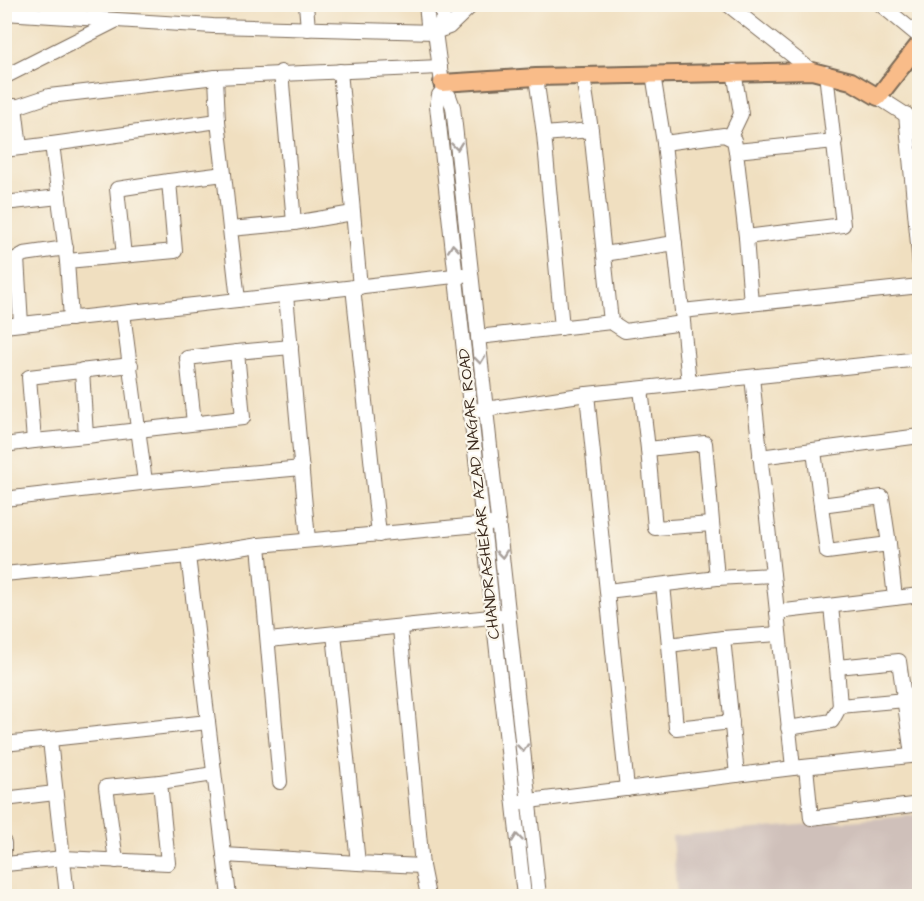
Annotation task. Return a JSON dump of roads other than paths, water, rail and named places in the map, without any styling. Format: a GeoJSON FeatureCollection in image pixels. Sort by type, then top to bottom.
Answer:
{"type":"FeatureCollection","features":[{"type":"Feature","properties":{"kind":"main road"},"geometry":{"type":"LineString","coordinates":[[442,80],[734,71],[819,72],[851,81],[878,97],[920,43]]}},
{"type":"Feature","properties":{"kind":"street"},"geometry":{"type":"LineString","coordinates":[[306,4],[308,30]]}},
{"type":"Feature","properties":{"kind":"street"},"geometry":{"type":"LineString","coordinates":[[426,4],[428,24],[435,33]]}},
{"type":"Feature","properties":{"kind":"street"},"geometry":{"type":"LineString","coordinates":[[435,33],[442,19],[441,4]]}},
{"type":"Feature","properties":{"kind":"street"},"geometry":{"type":"LineString","coordinates":[[4,13],[46,10],[117,20],[308,30],[435,33],[449,27],[473,4]]}},
{"type":"Feature","properties":{"kind":"street"},"geometry":{"type":"LineString","coordinates":[[727,4],[819,72],[835,141],[843,225],[746,237]]}},
{"type":"Feature","properties":{"kind":"street"},"geometry":{"type":"LineString","coordinates":[[880,4],[920,37]]}},
{"type":"Feature","properties":{"kind":"street"},"geometry":{"type":"LineString","coordinates":[[4,77],[117,20]]}},
{"type":"Feature","properties":{"kind":"street","name":"CHANDRASHEKAR AZAD NAGAR ROAD"},"geometry":{"type":"LineString","coordinates":[[435,33],[442,80],[453,107],[539,897]]}},
{"type":"Feature","properties":{"kind":"street"},"geometry":{"type":"LineString","coordinates":[[20,148],[10,109],[49,96],[216,76],[281,72],[340,71],[442,80]]}},
{"type":"Feature","properties":{"kind":"street"},"geometry":{"type":"LineString","coordinates":[[340,71],[379,535]]}},
{"type":"Feature","properties":{"kind":"street"},"geometry":{"type":"LineString","coordinates":[[730,136],[741,114],[734,71]]}},
{"type":"Feature","properties":{"kind":"street"},"geometry":{"type":"LineString","coordinates":[[281,72],[294,223]]}},
{"type":"Feature","properties":{"kind":"street"},"geometry":{"type":"LineString","coordinates":[[653,74],[664,143],[689,384]]}},
{"type":"Feature","properties":{"kind":"street"},"geometry":{"type":"LineString","coordinates":[[216,76],[218,121],[238,300]]}},
{"type":"Feature","properties":{"kind":"street"},"geometry":{"type":"LineString","coordinates":[[584,76],[611,322]]}},
{"type":"Feature","properties":{"kind":"street"},"geometry":{"type":"LineString","coordinates":[[536,77],[544,134],[562,328]]}},
{"type":"Feature","properties":{"kind":"street","name":"CHANDRASHEKAR AZAD NAGAR ROAD"},"geometry":{"type":"LineString","coordinates":[[442,80],[437,106],[524,897]]}},
{"type":"Feature","properties":{"kind":"street"},"geometry":{"type":"LineString","coordinates":[[878,97],[920,124]]}},
{"type":"Feature","properties":{"kind":"street"},"geometry":{"type":"LineString","coordinates":[[906,114],[920,267]]}},
{"type":"Feature","properties":{"kind":"street"},"geometry":{"type":"LineString","coordinates":[[4,150],[218,121]]}},
{"type":"Feature","properties":{"kind":"street"},"geometry":{"type":"LineString","coordinates":[[544,134],[591,130]]}},
{"type":"Feature","properties":{"kind":"street"},"geometry":{"type":"LineString","coordinates":[[664,143],[730,136]]}},
{"type":"Feature","properties":{"kind":"street"},"geometry":{"type":"LineString","coordinates":[[730,136],[734,140],[736,151],[752,303]]}},
{"type":"Feature","properties":{"kind":"street"},"geometry":{"type":"LineString","coordinates":[[736,151],[835,141]]}},
{"type":"Feature","properties":{"kind":"street"},"geometry":{"type":"LineString","coordinates":[[52,144],[66,254],[70,319]]}},
{"type":"Feature","properties":{"kind":"street"},"geometry":{"type":"LineString","coordinates":[[124,256],[117,189],[224,174]]}},
{"type":"Feature","properties":{"kind":"street"},"geometry":{"type":"LineString","coordinates":[[21,324],[17,258],[24,254],[124,256],[175,251],[169,182]]}},
{"type":"Feature","properties":{"kind":"street"},"geometry":{"type":"LineString","coordinates":[[4,203],[59,197]]}},
{"type":"Feature","properties":{"kind":"street"},"geometry":{"type":"LineString","coordinates":[[230,229],[294,223],[353,213]]}},
{"type":"Feature","properties":{"kind":"street"},"geometry":{"type":"LineString","coordinates":[[604,254],[675,243]]}},
{"type":"Feature","properties":{"kind":"street"},"geometry":{"type":"LineString","coordinates":[[4,326],[471,274]]}},
{"type":"Feature","properties":{"kind":"street"},"geometry":{"type":"LineString","coordinates":[[478,337],[611,322],[625,331],[752,303],[920,286]]}},
{"type":"Feature","properties":{"kind":"street"},"geometry":{"type":"LineString","coordinates":[[286,295],[308,540]]}},
{"type":"Feature","properties":{"kind":"street"},"geometry":{"type":"LineString","coordinates":[[123,313],[140,429],[145,482]]}},
{"type":"Feature","properties":{"kind":"street"},"geometry":{"type":"LineString","coordinates":[[194,423],[187,358],[291,346]]}},
{"type":"Feature","properties":{"kind":"street"},"geometry":{"type":"LineString","coordinates":[[4,445],[243,418],[237,352]]}},
{"type":"Feature","properties":{"kind":"street"},"geometry":{"type":"LineString","coordinates":[[471,411],[587,394],[920,359]]}},
{"type":"Feature","properties":{"kind":"street"},"geometry":{"type":"LineString","coordinates":[[34,441],[29,377],[131,365]]}},
{"type":"Feature","properties":{"kind":"street"},"geometry":{"type":"LineString","coordinates":[[82,370],[86,436]]}},
{"type":"Feature","properties":{"kind":"street"},"geometry":{"type":"LineString","coordinates":[[752,377],[788,728],[811,818],[920,804]]}},
{"type":"Feature","properties":{"kind":"street"},"geometry":{"type":"LineString","coordinates":[[641,389],[655,528],[712,524]]}},
{"type":"Feature","properties":{"kind":"street"},"geometry":{"type":"LineString","coordinates":[[587,394],[627,789]]}},
{"type":"Feature","properties":{"kind":"street"},"geometry":{"type":"LineString","coordinates":[[760,457],[920,436]]}},
{"type":"Feature","properties":{"kind":"street"},"geometry":{"type":"LineString","coordinates":[[648,449],[705,443],[717,578]]}},
{"type":"Feature","properties":{"kind":"street"},"geometry":{"type":"LineString","coordinates":[[814,451],[827,552],[889,544]]}},
{"type":"Feature","properties":{"kind":"street"},"geometry":{"type":"LineString","coordinates":[[4,499],[145,482],[302,468]]}},
{"type":"Feature","properties":{"kind":"street"},"geometry":{"type":"LineString","coordinates":[[821,505],[882,497],[895,598]]}},
{"type":"Feature","properties":{"kind":"street"},"geometry":{"type":"LineString","coordinates":[[4,574],[188,556],[259,545],[498,523]]}},
{"type":"Feature","properties":{"kind":"street"},"geometry":{"type":"LineString","coordinates":[[259,545],[280,783]]}},
{"type":"Feature","properties":{"kind":"street"},"geometry":{"type":"LineString","coordinates":[[188,556],[229,897]]}},
{"type":"Feature","properties":{"kind":"street"},"geometry":{"type":"LineString","coordinates":[[607,591],[717,578],[773,575]]}},
{"type":"Feature","properties":{"kind":"street"},"geometry":{"type":"LineString","coordinates":[[663,585],[676,728],[732,722]]}},
{"type":"Feature","properties":{"kind":"street"},"geometry":{"type":"LineString","coordinates":[[777,612],[920,595]]}},
{"type":"Feature","properties":{"kind":"street"},"geometry":{"type":"LineString","coordinates":[[788,728],[832,721],[840,706],[831,606]]}},
{"type":"Feature","properties":{"kind":"street"},"geometry":{"type":"LineString","coordinates":[[269,640],[508,615]]}},
{"type":"Feature","properties":{"kind":"street"},"geometry":{"type":"LineString","coordinates":[[400,628],[422,866],[428,897]]}},
{"type":"Feature","properties":{"kind":"street"},"geometry":{"type":"LineString","coordinates":[[334,634],[358,863]]}},
{"type":"Feature","properties":{"kind":"street"},"geometry":{"type":"LineString","coordinates":[[669,645],[778,634]]}},
{"type":"Feature","properties":{"kind":"street"},"geometry":{"type":"LineString","coordinates":[[723,638],[737,775]]}},
{"type":"Feature","properties":{"kind":"street"},"geometry":{"type":"LineString","coordinates":[[513,803],[916,755],[900,661],[837,667]]}},
{"type":"Feature","properties":{"kind":"street"},"geometry":{"type":"LineString","coordinates":[[840,706],[905,700]]}},
{"type":"Feature","properties":{"kind":"street"},"geometry":{"type":"LineString","coordinates":[[4,744],[208,722]]}},
{"type":"Feature","properties":{"kind":"street"},"geometry":{"type":"LineString","coordinates":[[50,740],[67,897]]}},
{"type":"Feature","properties":{"kind":"street"},"geometry":{"type":"LineString","coordinates":[[116,861],[106,787],[214,774]]}},
{"type":"Feature","properties":{"kind":"street"},"geometry":{"type":"LineString","coordinates":[[4,843],[5,858],[168,863],[160,782]]}},
{"type":"Feature","properties":{"kind":"street"},"geometry":{"type":"LineString","coordinates":[[4,799],[55,793]]}},
{"type":"Feature","properties":{"kind":"street"},"geometry":{"type":"LineString","coordinates":[[224,855],[422,866]]}}]}
